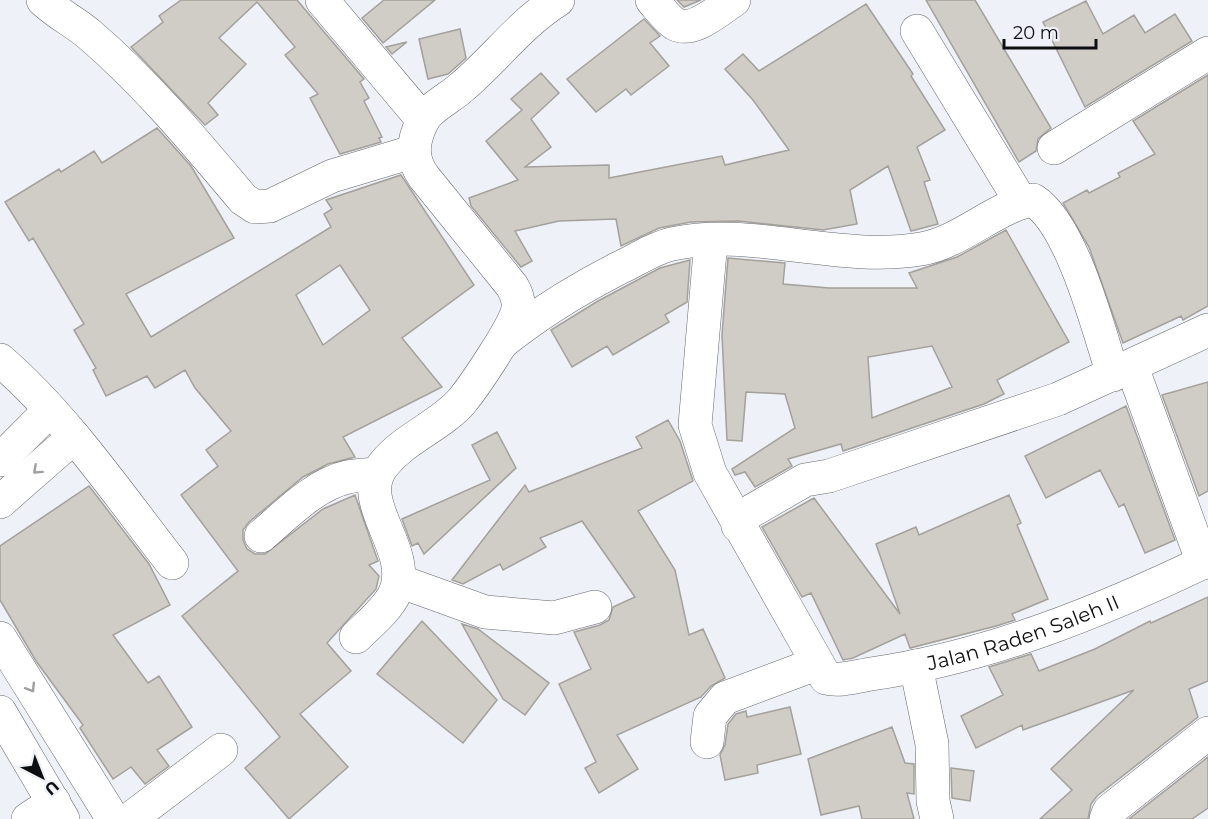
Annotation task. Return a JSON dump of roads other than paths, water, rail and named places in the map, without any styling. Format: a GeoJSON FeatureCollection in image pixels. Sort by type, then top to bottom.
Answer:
{"type":"FeatureCollection","features":[{"type":"Feature","properties":{"kind":"street"},"geometry":{"type":"LineString","coordinates":[[43,0],[60,16],[89,34],[146,87],[243,199],[255,207],[270,206],[332,176],[412,152]]}},
{"type":"Feature","properties":{"kind":"street"},"geometry":{"type":"LineString","coordinates":[[322,0],[423,120]]}},
{"type":"Feature","properties":{"kind":"street"},"geometry":{"type":"LineString","coordinates":[[356,637],[394,595],[399,581],[400,564],[373,490],[376,474],[395,453],[461,402],[501,344],[518,309],[518,296],[414,164],[412,152],[423,120],[464,86],[532,16],[558,0]]}},
{"type":"Feature","properties":{"kind":"street"},"geometry":{"type":"LineString","coordinates":[[652,0],[673,23],[687,27],[734,0]]}},
{"type":"Feature","properties":{"kind":"street"},"geometry":{"type":"LineString","coordinates":[[917,31],[1021,202]]}},
{"type":"Feature","properties":{"kind":"street"},"geometry":{"type":"LineString","coordinates":[[1054,148],[1208,53]]}},
{"type":"Feature","properties":{"kind":"street"},"geometry":{"type":"LineString","coordinates":[[501,344],[584,285],[644,254],[670,244],[711,240],[754,241],[861,252],[922,249],[981,224],[1021,202],[1033,200],[1043,207],[1056,223],[1094,314],[1123,371],[1206,562]]}},
{"type":"Feature","properties":{"kind":"street"},"geometry":{"type":"LineString","coordinates":[[711,240],[695,424],[710,473],[738,526],[823,672]]}},
{"type":"Feature","properties":{"kind":"street"},"geometry":{"type":"LineString","coordinates":[[738,526],[741,517],[805,480],[829,476],[1058,399],[1208,330]]}},
{"type":"Feature","properties":{"kind":"street"},"geometry":{"type":"LineString","coordinates":[[0,360],[26,384],[74,437],[172,562]]}},
{"type":"Feature","properties":{"kind":"street"},"geometry":{"type":"LineString","coordinates":[[0,460],[49,411]]}},
{"type":"Feature","properties":{"kind":"street"},"geometry":{"type":"LineString","coordinates":[[0,502],[74,437]]}},
{"type":"Feature","properties":{"kind":"street"},"geometry":{"type":"LineString","coordinates":[[261,536],[293,510],[334,482],[350,476],[376,474]]}},
{"type":"Feature","properties":{"kind":"street","name":"Jalan Raden Saleh II"},"geometry":{"type":"LineString","coordinates":[[707,742],[710,716],[724,698],[823,672],[916,666],[965,656],[1137,595],[1206,562]]}},
{"type":"Feature","properties":{"kind":"street"},"geometry":{"type":"LineString","coordinates":[[399,581],[485,612],[554,618],[596,607]]}},
{"type":"Feature","properties":{"kind":"street"},"geometry":{"type":"LineString","coordinates":[[0,638],[113,819]]}},
{"type":"Feature","properties":{"kind":"street"},"geometry":{"type":"LineString","coordinates":[[916,666],[932,744],[933,801],[937,819]]}},
{"type":"Feature","properties":{"kind":"street"},"geometry":{"type":"LineString","coordinates":[[0,712],[48,813]]}},
{"type":"Feature","properties":{"kind":"street"},"geometry":{"type":"LineString","coordinates":[[1106,819],[1109,811],[1208,733]]}},
{"type":"Feature","properties":{"kind":"street"},"geometry":{"type":"LineString","coordinates":[[130,819],[221,750]]}}]}
